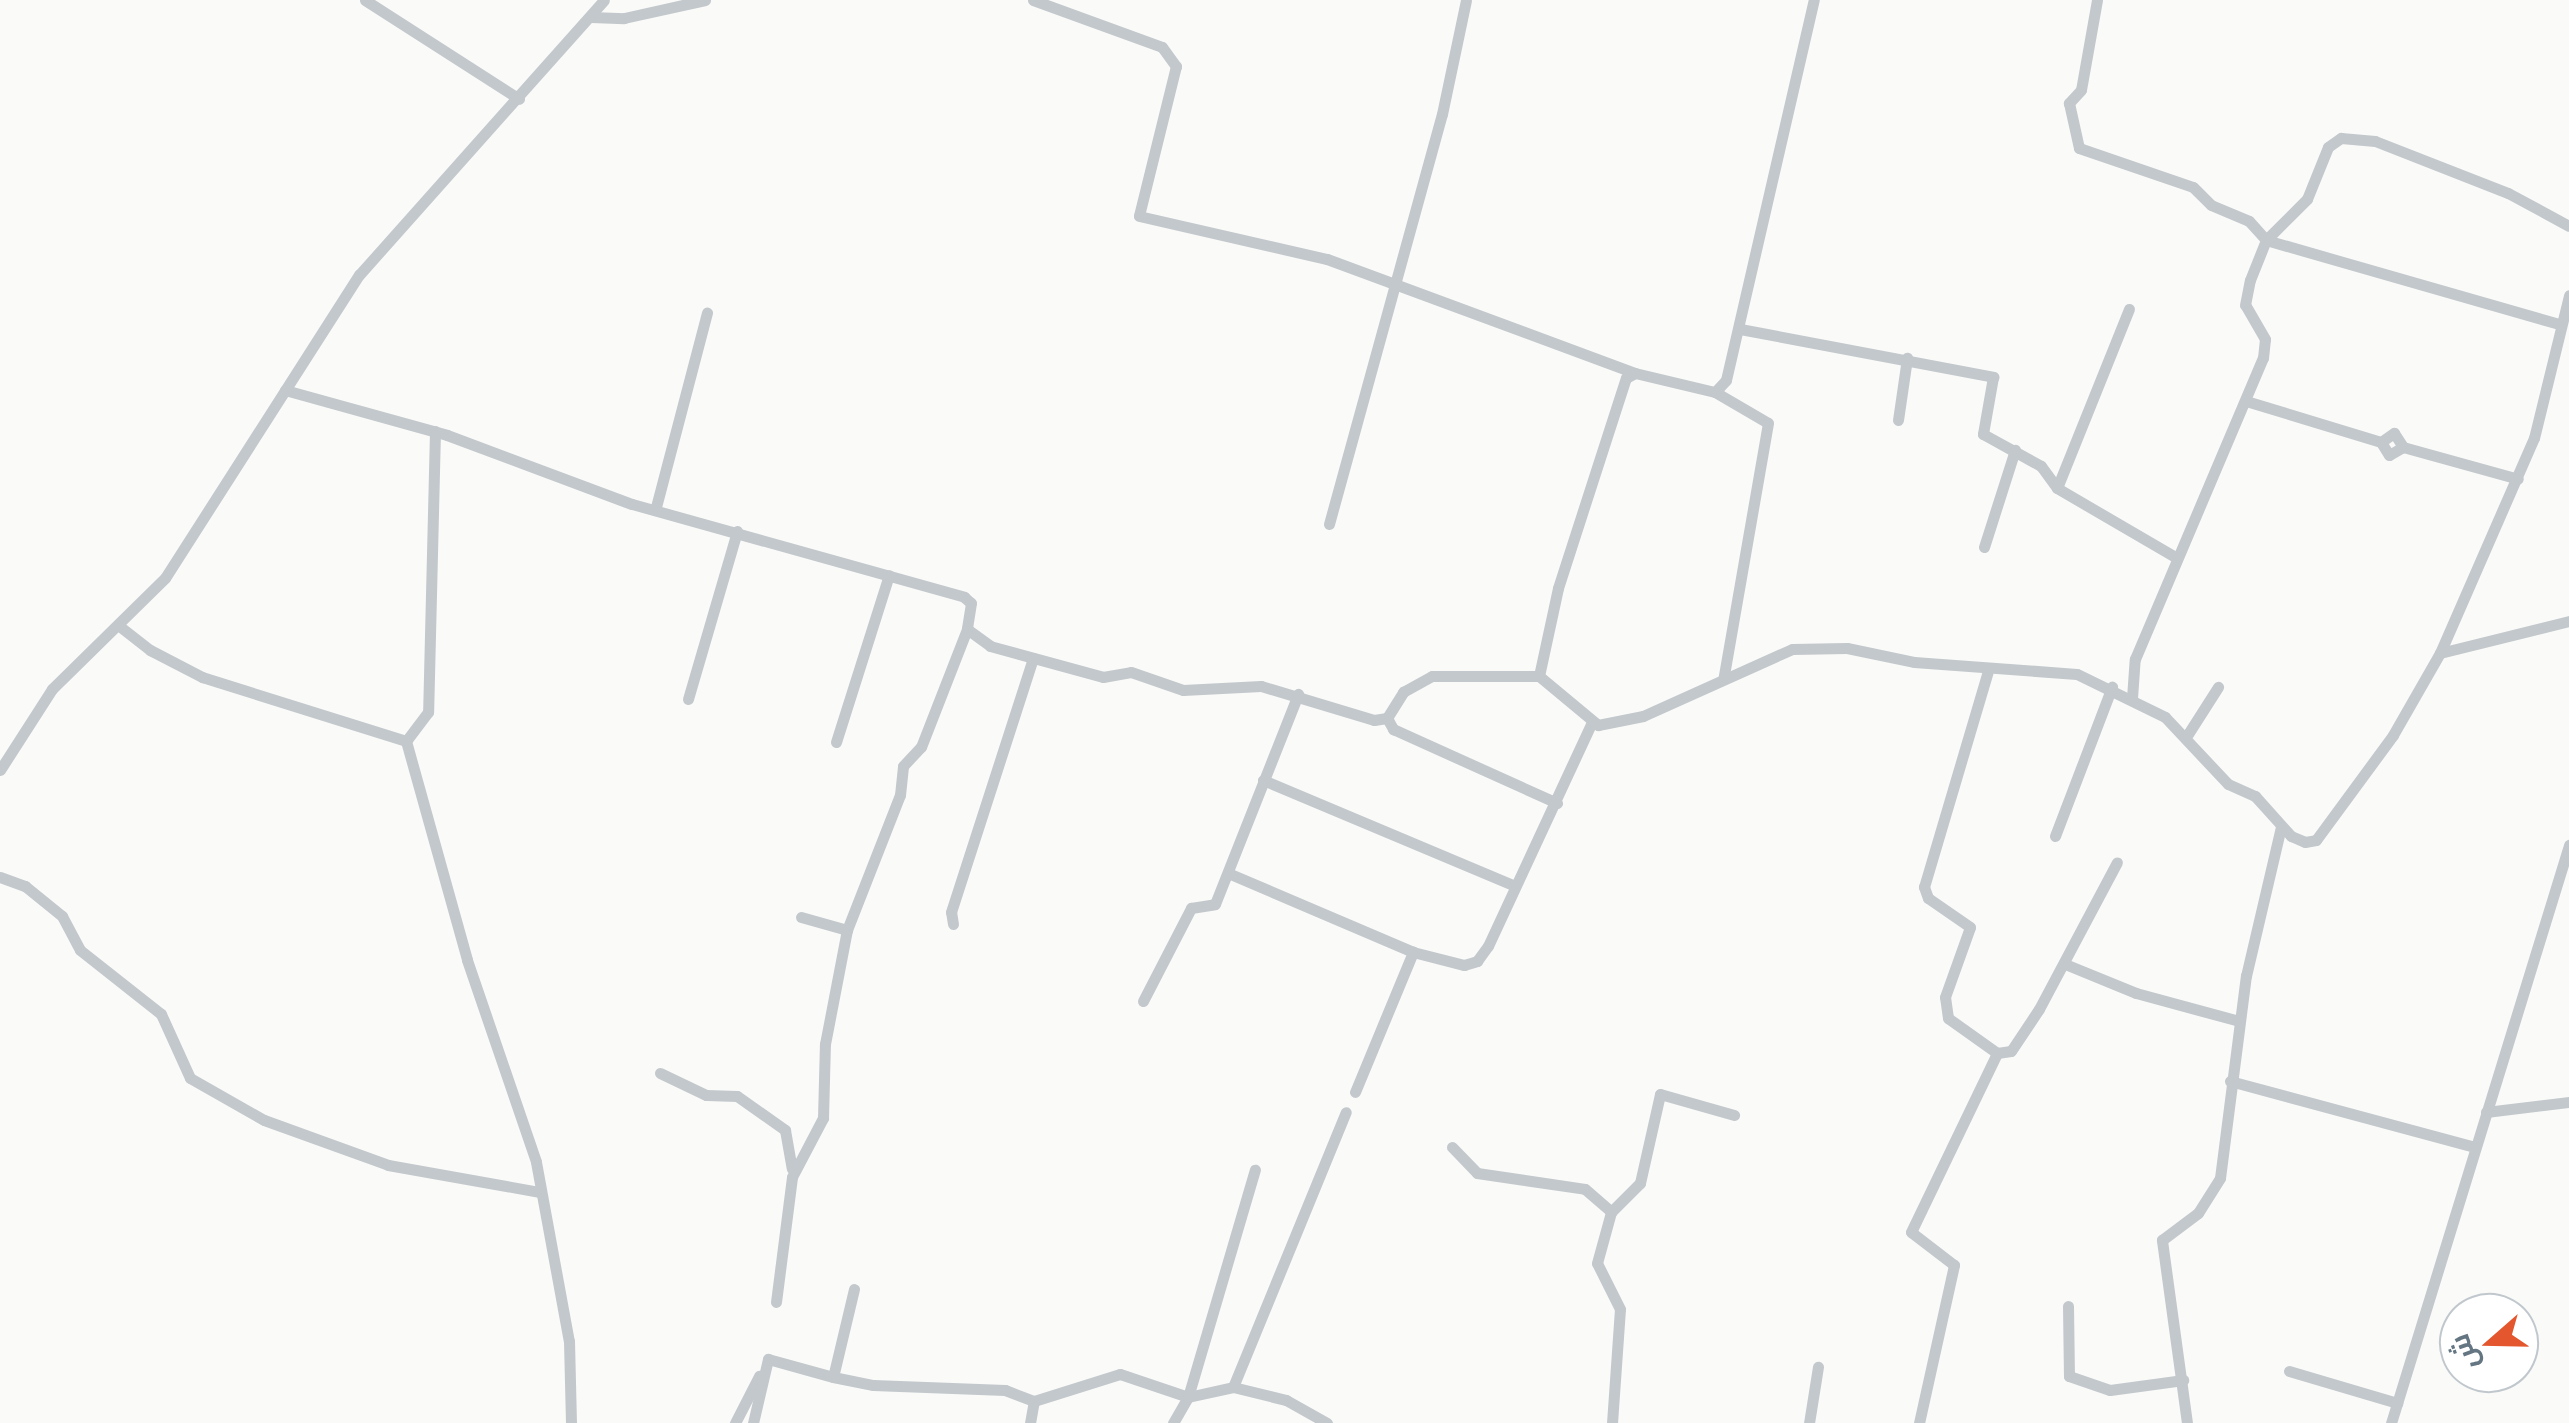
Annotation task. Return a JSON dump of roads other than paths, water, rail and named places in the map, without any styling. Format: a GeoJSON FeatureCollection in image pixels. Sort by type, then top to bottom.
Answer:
{"type":"FeatureCollection","features":[{"type":"Feature","properties":{"kind":"street"},"geometry":{"type":"LineString","coordinates":[[365,0],[520,99]]}},
{"type":"Feature","properties":{"kind":"street"},"geometry":{"type":"LineString","coordinates":[[0,770],[52,689],[165,578],[358,275],[520,99],[604,0]]}},
{"type":"Feature","properties":{"kind":"street"},"geometry":{"type":"LineString","coordinates":[[590,17],[624,18],[705,0]]}},
{"type":"Feature","properties":{"kind":"street"},"geometry":{"type":"LineString","coordinates":[[1033,0],[1162,47],[1176,66],[1139,216],[1326,259],[1635,372],[1715,392],[1768,423],[1724,676]]}},
{"type":"Feature","properties":{"kind":"street"},"geometry":{"type":"LineString","coordinates":[[1329,524],[1396,286],[1466,0]]}},
{"type":"Feature","properties":{"kind":"street"},"geometry":{"type":"LineString","coordinates":[[1715,392],[1726,380],[1740,329],[1814,0]]}},
{"type":"Feature","properties":{"kind":"street"},"geometry":{"type":"LineString","coordinates":[[2096,0],[2080,90],[2069,103],[2078,148],[2192,186],[2266,240],[2558,324]]}},
{"type":"Feature","properties":{"kind":"street"},"geometry":{"type":"LineString","coordinates":[[2132,698],[2135,659],[2246,401],[2264,338],[2245,304],[2266,240],[2307,199],[2328,147],[2341,138],[2375,141],[2508,194],[2569,226]]}},
{"type":"Feature","properties":{"kind":"street"},"geometry":{"type":"LineString","coordinates":[[1387,718],[1403,692],[1432,676],[1539,676],[1592,722],[1642,716],[1792,648],[1848,648],[1989,668],[2078,674],[2112,687],[2188,734],[2228,784],[2263,802],[2281,827],[2305,842],[2316,840],[2393,735],[2440,653],[2534,438],[2558,324],[2569,294]]}},
{"type":"Feature","properties":{"kind":"street"},"geometry":{"type":"LineString","coordinates":[[2057,488],[2130,309]]}},
{"type":"Feature","properties":{"kind":"street"},"geometry":{"type":"LineString","coordinates":[[656,507],[708,313]]}},
{"type":"Feature","properties":{"kind":"street"},"geometry":{"type":"LineString","coordinates":[[1740,329],[1993,377],[1984,434],[2041,466],[2057,488],[2176,557]]}},
{"type":"Feature","properties":{"kind":"street"},"geometry":{"type":"LineString","coordinates":[[1898,420],[1907,358]]}},
{"type":"Feature","properties":{"kind":"street"},"geometry":{"type":"LineString","coordinates":[[1539,676],[1558,588],[1626,378],[1635,372]]}},
{"type":"Feature","properties":{"kind":"street"},"geometry":{"type":"LineString","coordinates":[[285,390],[434,431],[594,492],[964,596],[971,603],[967,629],[920,747],[903,766],[900,795],[846,930],[825,1044],[823,1118],[792,1177]]}},
{"type":"Feature","properties":{"kind":"street"},"geometry":{"type":"LineString","coordinates":[[2246,401],[2381,442],[2394,433],[2402,446],[2518,480]]}},
{"type":"Feature","properties":{"kind":"street"},"geometry":{"type":"LineString","coordinates":[[406,741],[428,712],[434,431]]}},
{"type":"Feature","properties":{"kind":"street"},"geometry":{"type":"LineString","coordinates":[[1984,547],[2015,450]]}},
{"type":"Feature","properties":{"kind":"street"},"geometry":{"type":"LineString","coordinates":[[688,699],[738,530]]}},
{"type":"Feature","properties":{"kind":"street"},"geometry":{"type":"LineString","coordinates":[[836,742],[888,575]]}},
{"type":"Feature","properties":{"kind":"street"},"geometry":{"type":"LineString","coordinates":[[2440,653],[2569,622]]}},
{"type":"Feature","properties":{"kind":"street"},"geometry":{"type":"LineString","coordinates":[[118,625],[150,650],[202,677],[406,741]]}},
{"type":"Feature","properties":{"kind":"street"},"geometry":{"type":"LineString","coordinates":[[967,629],[990,646],[1102,677],[1130,672],[1183,690],[1260,686],[1387,718],[1394,729],[1556,803]]}},
{"type":"Feature","properties":{"kind":"street"},"geometry":{"type":"LineString","coordinates":[[952,924],[951,912],[1034,658]]}},
{"type":"Feature","properties":{"kind":"street"},"geometry":{"type":"LineString","coordinates":[[1989,668],[1924,887],[1928,898],[1970,927],[1945,997],[1948,1018],[1997,1053],[2011,1052],[2065,964],[2117,862]]}},
{"type":"Feature","properties":{"kind":"street"},"geometry":{"type":"LineString","coordinates":[[2055,836],[2112,687]]}},
{"type":"Feature","properties":{"kind":"street"},"geometry":{"type":"LineString","coordinates":[[2188,734],[2218,687]]}},
{"type":"Feature","properties":{"kind":"street"},"geometry":{"type":"LineString","coordinates":[[1143,1001],[1191,908],[1215,904],[1298,694]]}},
{"type":"Feature","properties":{"kind":"street"},"geometry":{"type":"LineString","coordinates":[[1228,873],[1413,952],[1464,965],[1477,961],[1592,722]]}},
{"type":"Feature","properties":{"kind":"street"},"geometry":{"type":"LineString","coordinates":[[406,741],[467,960],[536,1162],[569,1341],[571,1423]]}},
{"type":"Feature","properties":{"kind":"street"},"geometry":{"type":"LineString","coordinates":[[1263,780],[1513,885]]}},
{"type":"Feature","properties":{"kind":"street"},"geometry":{"type":"LineString","coordinates":[[2187,1423],[2162,1240],[2198,1214],[2220,1178],[2239,1021],[2281,827]]}},
{"type":"Feature","properties":{"kind":"street"},"geometry":{"type":"LineString","coordinates":[[2391,1423],[2569,845]]}},
{"type":"Feature","properties":{"kind":"street"},"geometry":{"type":"LineString","coordinates":[[0,877],[25,886],[62,916],[80,950],[161,1014],[190,1078],[264,1120],[388,1165],[520,1194],[540,1192]]}},
{"type":"Feature","properties":{"kind":"street"},"geometry":{"type":"LineString","coordinates":[[802,917],[846,930]]}},
{"type":"Feature","properties":{"kind":"street"},"geometry":{"type":"LineString","coordinates":[[1355,1092],[1413,952]]}},
{"type":"Feature","properties":{"kind":"street"},"geometry":{"type":"LineString","coordinates":[[2065,964],[2136,993],[2239,1021]]}},
{"type":"Feature","properties":{"kind":"street"},"geometry":{"type":"LineString","coordinates":[[1919,1423],[1954,1265],[1911,1232],[1997,1053]]}},
{"type":"Feature","properties":{"kind":"street"},"geometry":{"type":"LineString","coordinates":[[660,1073],[706,1095],[737,1096],[786,1130],[792,1177],[776,1302]]}},
{"type":"Feature","properties":{"kind":"street"},"geometry":{"type":"LineString","coordinates":[[2230,1081],[2476,1147]]}},
{"type":"Feature","properties":{"kind":"street"},"geometry":{"type":"LineString","coordinates":[[1612,1423],[1620,1309],[1596,1263],[1612,1212],[1640,1183],[1660,1094],[1734,1115]]}},
{"type":"Feature","properties":{"kind":"street"},"geometry":{"type":"LineString","coordinates":[[2486,1112],[2569,1102]]}},
{"type":"Feature","properties":{"kind":"street"},"geometry":{"type":"LineString","coordinates":[[1233,1387],[1346,1112]]}},
{"type":"Feature","properties":{"kind":"street"},"geometry":{"type":"LineString","coordinates":[[1452,1147],[1477,1172],[1585,1188],[1612,1212]]}},
{"type":"Feature","properties":{"kind":"street"},"geometry":{"type":"LineString","coordinates":[[1173,1423],[1188,1397],[1255,1170]]}},
{"type":"Feature","properties":{"kind":"street"},"geometry":{"type":"LineString","coordinates":[[833,1377],[854,1289]]}},
{"type":"Feature","properties":{"kind":"street"},"geometry":{"type":"LineString","coordinates":[[2068,1306],[2069,1376],[2110,1390],[2182,1380]]}},
{"type":"Feature","properties":{"kind":"street"},"geometry":{"type":"LineString","coordinates":[[768,1359],[873,1385],[1005,1390],[1034,1401],[1120,1374],[1188,1397],[1233,1387],[1286,1400],[1327,1423]]}},
{"type":"Feature","properties":{"kind":"street"},"geometry":{"type":"LineString","coordinates":[[735,1423],[768,1359]]}},
{"type":"Feature","properties":{"kind":"street"},"geometry":{"type":"LineString","coordinates":[[753,1423],[768,1359]]}},
{"type":"Feature","properties":{"kind":"street"},"geometry":{"type":"LineString","coordinates":[[1809,1423],[1818,1367]]}},
{"type":"Feature","properties":{"kind":"street"},"geometry":{"type":"LineString","coordinates":[[2289,1371],[2397,1403]]}},
{"type":"Feature","properties":{"kind":"street"},"geometry":{"type":"LineString","coordinates":[[1030,1423],[1034,1401]]}}]}
